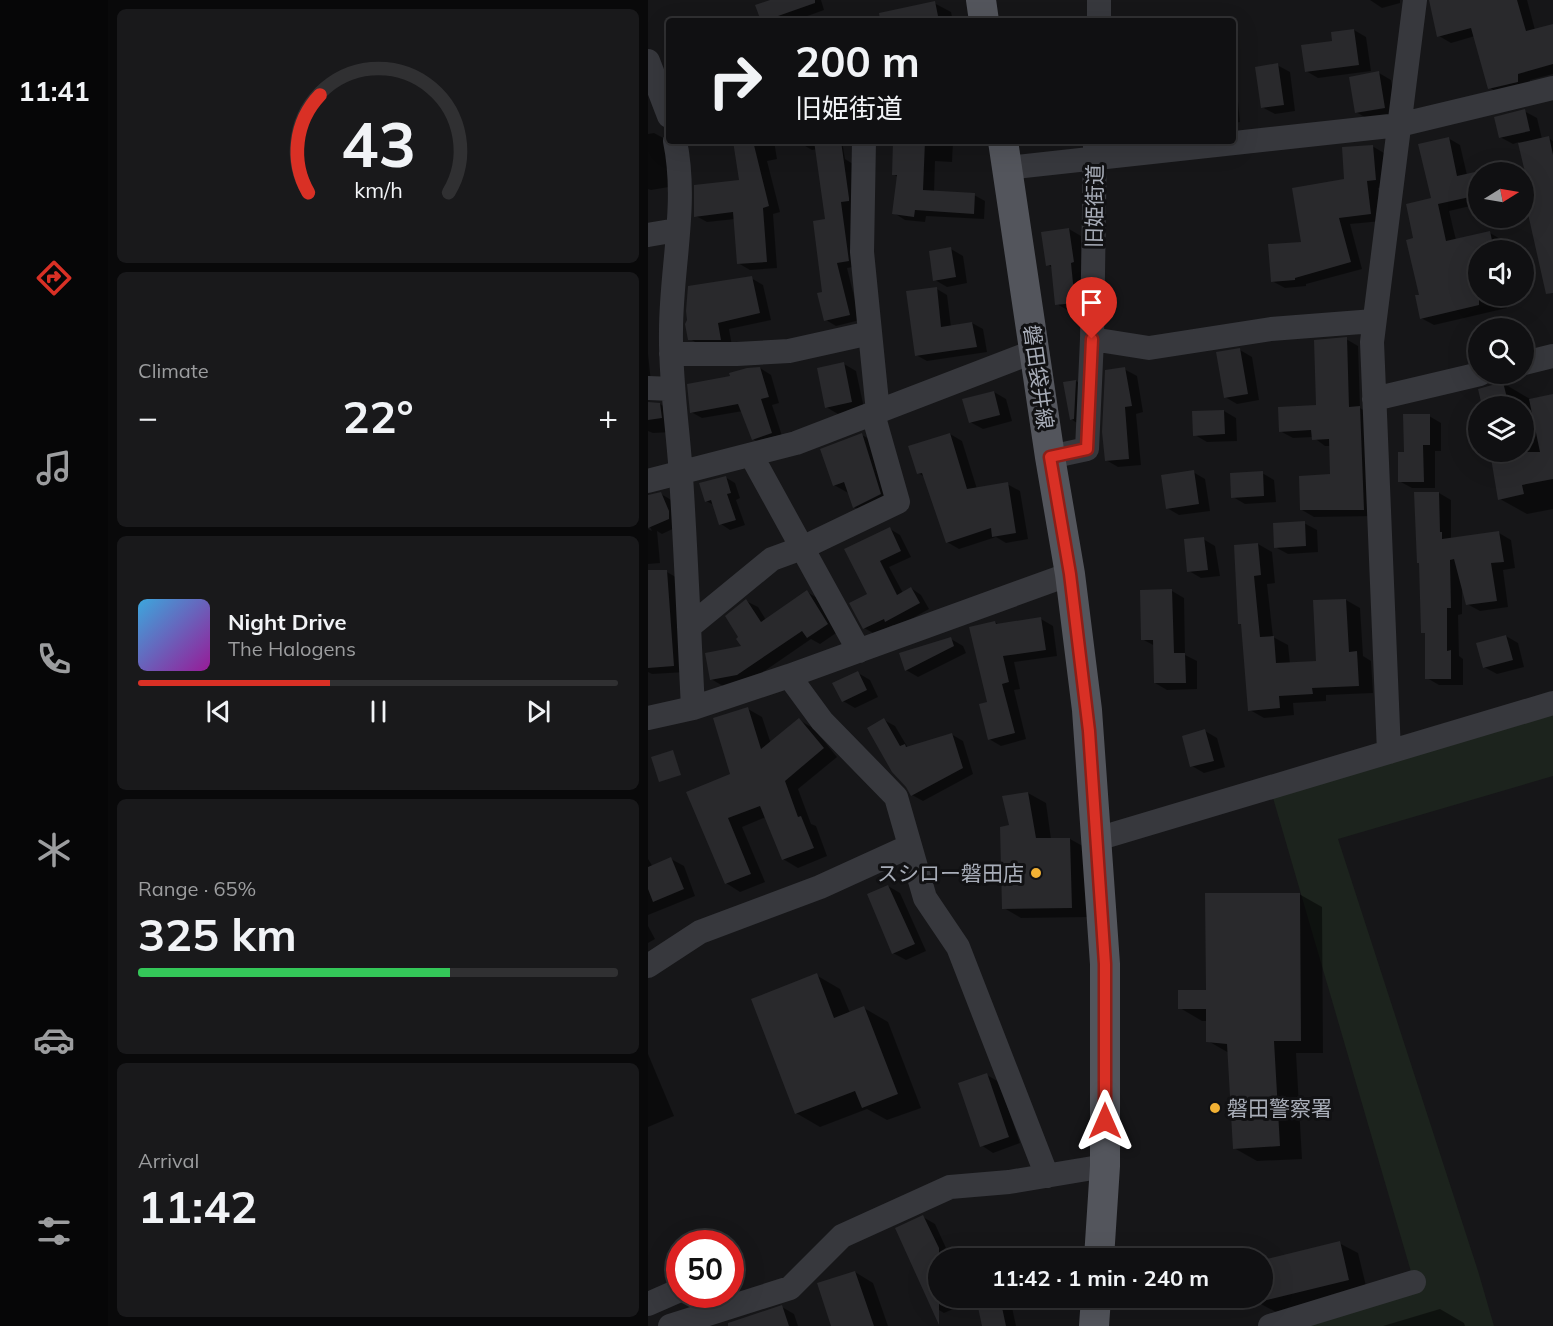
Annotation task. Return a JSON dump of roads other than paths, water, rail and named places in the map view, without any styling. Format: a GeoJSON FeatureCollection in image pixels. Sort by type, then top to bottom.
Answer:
{"type":"FeatureCollection","features":[{"type":"Feature","properties":{"kind":"main road"},"geometry":{"type":"LineString","coordinates":[[981,0],[984,18]]}},
{"type":"Feature","properties":{"kind":"main road","name":"磐田袋井線"},"geometry":{"type":"LineString","coordinates":[[1005,154],[1050,457],[1070,574],[1087,710],[1105,964],[1105,1166],[1100,1248]]}},
{"type":"Feature","properties":{"kind":"main road"},"geometry":{"type":"LineString","coordinates":[[1094,1326],[1095,1308]]}},
{"type":"Feature","properties":{"kind":"street"},"geometry":{"type":"LineString","coordinates":[[1099,0],[1099,18]]}},
{"type":"Feature","properties":{"kind":"street"},"geometry":{"type":"LineString","coordinates":[[1389,752],[1372,342],[1415,0]]}},
{"type":"Feature","properties":{"kind":"street"},"geometry":{"type":"LineString","coordinates":[[648,61],[666,99]]}},
{"type":"Feature","properties":{"kind":"street"},"geometry":{"type":"LineString","coordinates":[[1236,138],[1399,125],[1553,88]]}},
{"type":"Feature","properties":{"kind":"street"},"geometry":{"type":"LineString","coordinates":[[676,144],[681,195],[671,330],[672,389],[681,474],[693,708]]}},
{"type":"Feature","properties":{"kind":"street"},"geometry":{"type":"LineString","coordinates":[[689,627],[772,559],[802,548],[898,502],[875,413],[862,252],[864,144]]}},
{"type":"Feature","properties":{"kind":"street"},"geometry":{"type":"LineString","coordinates":[[1005,154],[1158,144]]}},
{"type":"Feature","properties":{"kind":"street","name":"旧姫街道"},"geometry":{"type":"LineString","coordinates":[[1050,457],[1087,449],[1092,339],[1095,149]]}},
{"type":"Feature","properties":{"kind":"street"},"geometry":{"type":"LineString","coordinates":[[648,235],[677,230]]}},
{"type":"Feature","properties":{"kind":"street"},"geometry":{"type":"LineString","coordinates":[[1092,339],[1149,348],[1271,328],[1374,321]]}},
{"type":"Feature","properties":{"kind":"street"},"geometry":{"type":"LineString","coordinates":[[672,354],[789,351],[870,333]]}},
{"type":"Feature","properties":{"kind":"street"},"geometry":{"type":"LineString","coordinates":[[648,481],[796,443],[1035,351]]}},
{"type":"Feature","properties":{"kind":"street"},"geometry":{"type":"LineString","coordinates":[[1534,361],[1553,356]]}},
{"type":"Feature","properties":{"kind":"street"},"geometry":{"type":"LineString","coordinates":[[1374,399],[1468,377]]}},
{"type":"Feature","properties":{"kind":"street"},"geometry":{"type":"LineString","coordinates":[[648,388],[672,389]]}},
{"type":"Feature","properties":{"kind":"street"},"geometry":{"type":"LineString","coordinates":[[751,455],[859,651]]}},
{"type":"Feature","properties":{"kind":"street"},"geometry":{"type":"LineString","coordinates":[[648,718],[693,708],[789,676],[1070,574]]}},
{"type":"Feature","properties":{"kind":"street"},"geometry":{"type":"LineString","coordinates":[[789,676],[822,721],[896,797],[925,898],[958,947],[1047,1176]]}},
{"type":"Feature","properties":{"kind":"street"},"geometry":{"type":"LineString","coordinates":[[1097,839],[1553,703]]}},
{"type":"Feature","properties":{"kind":"street"},"geometry":{"type":"LineString","coordinates":[[648,966],[700,932],[820,887],[910,846]]}},
{"type":"Feature","properties":{"kind":"street"},"geometry":{"type":"LineString","coordinates":[[670,1326],[790,1288],[842,1236],[950,1186],[1009,1182],[1105,1166]]}},
{"type":"Feature","properties":{"kind":"street"},"geometry":{"type":"LineString","coordinates":[[1270,1326],[1414,1282]]}},
{"type":"Feature","properties":{"kind":"street"},"geometry":{"type":"LineString","coordinates":[[648,1304],[666,1296]]}},
{"type":"Feature","properties":{"kind":"place","name":"スシロー磐田店"},"geometry":{"type":"Point","coordinates":[1036,873]}},
{"type":"Feature","properties":{"kind":"place","name":"磐田警察署"},"geometry":{"type":"Point","coordinates":[1215,1108]}}]}
